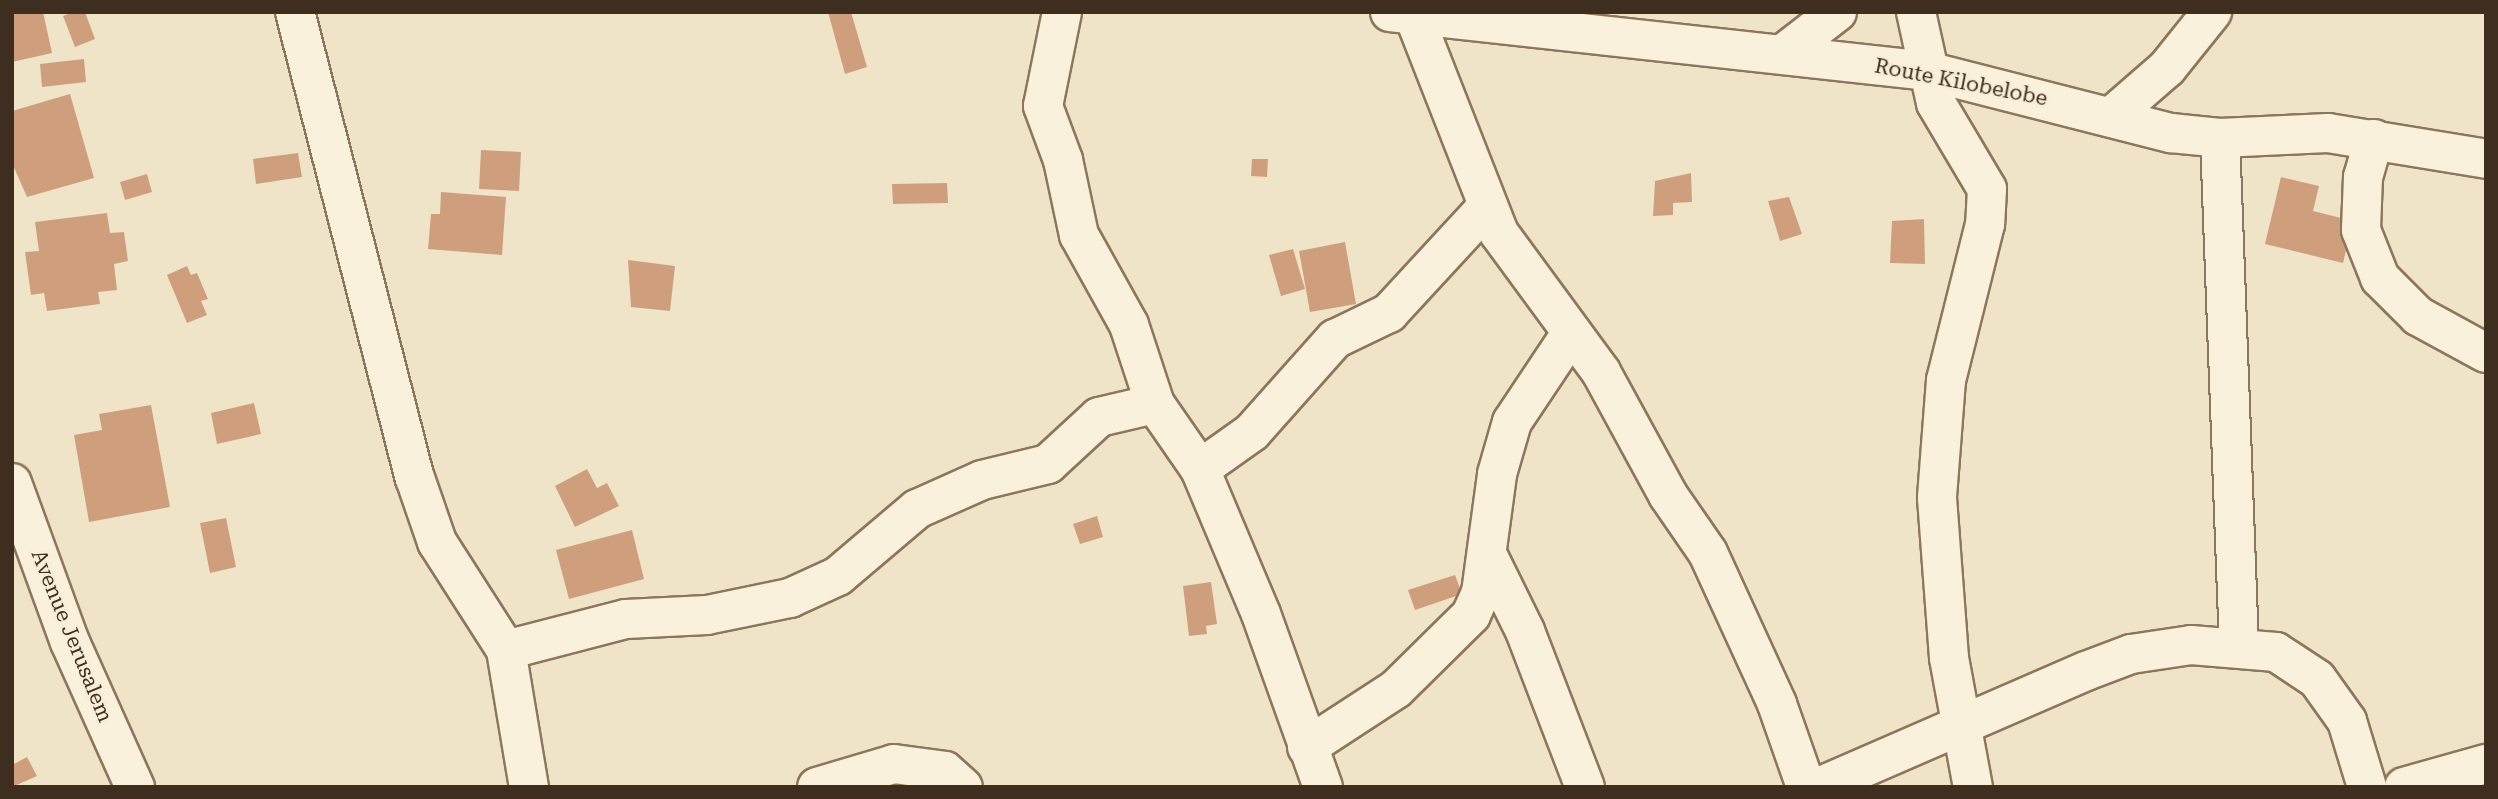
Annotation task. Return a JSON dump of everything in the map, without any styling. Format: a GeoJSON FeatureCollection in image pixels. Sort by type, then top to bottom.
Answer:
{"type":"FeatureCollection","features":[{"type":"Feature","properties":{"kind":"street"},"geometry":{"type":"LineString","coordinates":[[295,12],[426,511],[453,572],[506,650],[529,787]]}},
{"type":"Feature","properties":{"kind":"street"},"geometry":{"type":"LineString","coordinates":[[1062,12],[1045,120],[1063,160],[1079,235],[1129,325],[1155,404],[1200,469],[1261,614],[1323,787]]}},
{"type":"Feature","properties":{"kind":"street"},"geometry":{"type":"LineString","coordinates":[[1784,53],[1837,12]]}},
{"type":"Feature","properties":{"kind":"street"},"geometry":{"type":"LineString","coordinates":[[1916,12],[1936,103],[1987,189],[1985,223],[1946,380],[1937,498],[1960,729],[1973,787]]}},
{"type":"Feature","properties":{"kind":"street"},"geometry":{"type":"LineString","coordinates":[[2113,115],[2167,68],[2212,12]]}},
{"type":"Feature","properties":{"kind":"street"},"geometry":{"type":"LineString","coordinates":[[1402,14],[1486,208],[1517,263],[1601,372],[1730,592],[1806,787]]}},
{"type":"Feature","properties":{"kind":"street","name":"Route Kilobelobe"},"geometry":{"type":"LineString","coordinates":[[1402,14],[1481,17],[1640,44],[1784,53],[1927,71],[2113,115],[2171,133],[2220,138],[2286,131],[2374,139],[2486,159]]}},
{"type":"Feature","properties":{"kind":"street"},"geometry":{"type":"LineString","coordinates":[[2220,138],[2239,646]]}},
{"type":"Feature","properties":{"kind":"street"},"geometry":{"type":"LineString","coordinates":[[2374,139],[2363,177],[2361,230],[2380,278],[2418,316],[2486,353]]}},
{"type":"Feature","properties":{"kind":"street"},"geometry":{"type":"LineString","coordinates":[[1200,469],[1252,432],[1335,338],[1389,313],[1486,208]]}},
{"type":"Feature","properties":{"kind":"street"},"geometry":{"type":"LineString","coordinates":[[1307,747],[1434,657],[1471,615],[1488,556],[1497,474],[1512,422],[1570,335]]}},
{"type":"Feature","properties":{"kind":"street"},"geometry":{"type":"LineString","coordinates":[[506,650],[626,619],[707,615],[790,598],[838,576],[917,509],[982,480],[1048,464],[1099,417],[1155,404]]}},
{"type":"Feature","properties":{"kind":"street","name":"Avenue Jerusalem"},"geometry":{"type":"LineString","coordinates":[[12,483],[70,642],[135,787]]}},
{"type":"Feature","properties":{"kind":"street"},"geometry":{"type":"LineString","coordinates":[[1488,556],[1525,631],[1585,787]]}},
{"type":"Feature","properties":{"kind":"street"},"geometry":{"type":"LineString","coordinates":[[1819,787],[2131,654],[2239,646],[2276,652],[2317,678],[2347,721],[2367,787]]}},
{"type":"Feature","properties":{"kind":"street"},"geometry":{"type":"LineString","coordinates":[[817,787],[894,764],[945,771],[963,787]]}},
{"type":"Feature","properties":{"kind":"street"},"geometry":{"type":"LineString","coordinates":[[2404,787],[2486,764]]}},
{"type":"Feature","properties":{"kind":"building"},"geometry":{"type":"Polygon","coordinates":[[[12,12],[43,12],[52,53],[12,62],[12,12]]]}},
{"type":"Feature","properties":{"kind":"building"},"geometry":{"type":"Polygon","coordinates":[[[73,12],[85,12],[95,39],[75,47],[63,16],[73,12]]]}},
{"type":"Feature","properties":{"kind":"building"},"geometry":{"type":"Polygon","coordinates":[[[828,12],[851,12],[867,67],[845,74],[828,12]]]}},
{"type":"Feature","properties":{"kind":"building"},"geometry":{"type":"Polygon","coordinates":[[[84,59],[86,82],[42,87],[40,64],[84,59]]]}},
{"type":"Feature","properties":{"kind":"building"},"geometry":{"type":"Polygon","coordinates":[[[70,94],[94,178],[27,197],[12,163],[12,111],[70,94]]]}},
{"type":"Feature","properties":{"kind":"building"},"geometry":{"type":"Polygon","coordinates":[[[481,150],[521,152],[519,191],[479,189],[481,150]]]}},
{"type":"Feature","properties":{"kind":"building"},"geometry":{"type":"Polygon","coordinates":[[[298,153],[302,177],[256,184],[253,159],[298,153]]]}},
{"type":"Feature","properties":{"kind":"building"},"geometry":{"type":"Polygon","coordinates":[[[1252,159],[1268,159],[1267,177],[1251,176],[1252,159]]]}},
{"type":"Feature","properties":{"kind":"building"},"geometry":{"type":"Polygon","coordinates":[[[1691,173],[1692,202],[1673,203],[1673,215],[1653,216],[1655,181],[1691,173]]]}},
{"type":"Feature","properties":{"kind":"building"},"geometry":{"type":"Polygon","coordinates":[[[147,174],[152,192],[125,200],[120,182],[147,174]]]}},
{"type":"Feature","properties":{"kind":"building"},"geometry":{"type":"Polygon","coordinates":[[[2281,177],[2319,186],[2313,211],[2353,221],[2343,263],[2265,244],[2281,177]]]}},
{"type":"Feature","properties":{"kind":"building"},"geometry":{"type":"Polygon","coordinates":[[[947,183],[948,203],[893,204],[892,184],[947,183]]]}},
{"type":"Feature","properties":{"kind":"building"},"geometry":{"type":"Polygon","coordinates":[[[441,192],[506,197],[502,255],[428,249],[431,214],[440,214],[441,192]]]}},
{"type":"Feature","properties":{"kind":"building"},"geometry":{"type":"Polygon","coordinates":[[[1789,197],[1802,234],[1780,241],[1768,201],[1789,197]]]}},
{"type":"Feature","properties":{"kind":"building"},"geometry":{"type":"Polygon","coordinates":[[[107,213],[110,233],[124,232],[128,261],[114,264],[117,290],[98,292],[100,304],[47,311],[44,293],[31,295],[25,252],[39,251],[35,222],[107,213]]]}},
{"type":"Feature","properties":{"kind":"building"},"geometry":{"type":"Polygon","coordinates":[[[1924,219],[1925,264],[1890,263],[1892,221],[1924,219]]]}},
{"type":"Feature","properties":{"kind":"building"},"geometry":{"type":"Polygon","coordinates":[[[1345,242],[1356,304],[1310,312],[1299,251],[1345,242]]]}},
{"type":"Feature","properties":{"kind":"building"},"geometry":{"type":"Polygon","coordinates":[[[1293,249],[1305,289],[1281,296],[1269,255],[1293,249]]]}},
{"type":"Feature","properties":{"kind":"building"},"geometry":{"type":"Polygon","coordinates":[[[628,260],[675,266],[670,311],[631,307],[628,260]]]}},
{"type":"Feature","properties":{"kind":"building"},"geometry":{"type":"Polygon","coordinates":[[[187,266],[191,275],[197,273],[208,299],[201,301],[207,315],[187,323],[167,275],[187,266]]]}},
{"type":"Feature","properties":{"kind":"building"},"geometry":{"type":"Polygon","coordinates":[[[254,403],[261,434],[217,444],[211,413],[254,403]]]}},
{"type":"Feature","properties":{"kind":"building"},"geometry":{"type":"Polygon","coordinates":[[[151,405],[170,507],[89,522],[74,435],[102,430],[99,414],[151,405]]]}},
{"type":"Feature","properties":{"kind":"building"},"geometry":{"type":"Polygon","coordinates":[[[587,469],[597,488],[607,483],[619,506],[575,527],[555,486],[587,469]]]}},
{"type":"Feature","properties":{"kind":"building"},"geometry":{"type":"Polygon","coordinates":[[[1097,516],[1103,537],[1080,544],[1073,524],[1097,516]]]}},
{"type":"Feature","properties":{"kind":"building"},"geometry":{"type":"Polygon","coordinates":[[[226,518],[236,567],[210,573],[200,523],[226,518]]]}},
{"type":"Feature","properties":{"kind":"building"},"geometry":{"type":"Polygon","coordinates":[[[632,530],[644,579],[569,599],[556,550],[632,530]]]}},
{"type":"Feature","properties":{"kind":"building"},"geometry":{"type":"Polygon","coordinates":[[[1455,575],[1462,594],[1415,610],[1408,590],[1455,575]]]}},
{"type":"Feature","properties":{"kind":"building"},"geometry":{"type":"Polygon","coordinates":[[[1211,582],[1217,624],[1206,626],[1207,634],[1189,636],[1183,586],[1211,582]]]}},
{"type":"Feature","properties":{"kind":"building"},"geometry":{"type":"Polygon","coordinates":[[[27,757],[37,776],[12,787],[12,765],[27,757]]]}}]}
